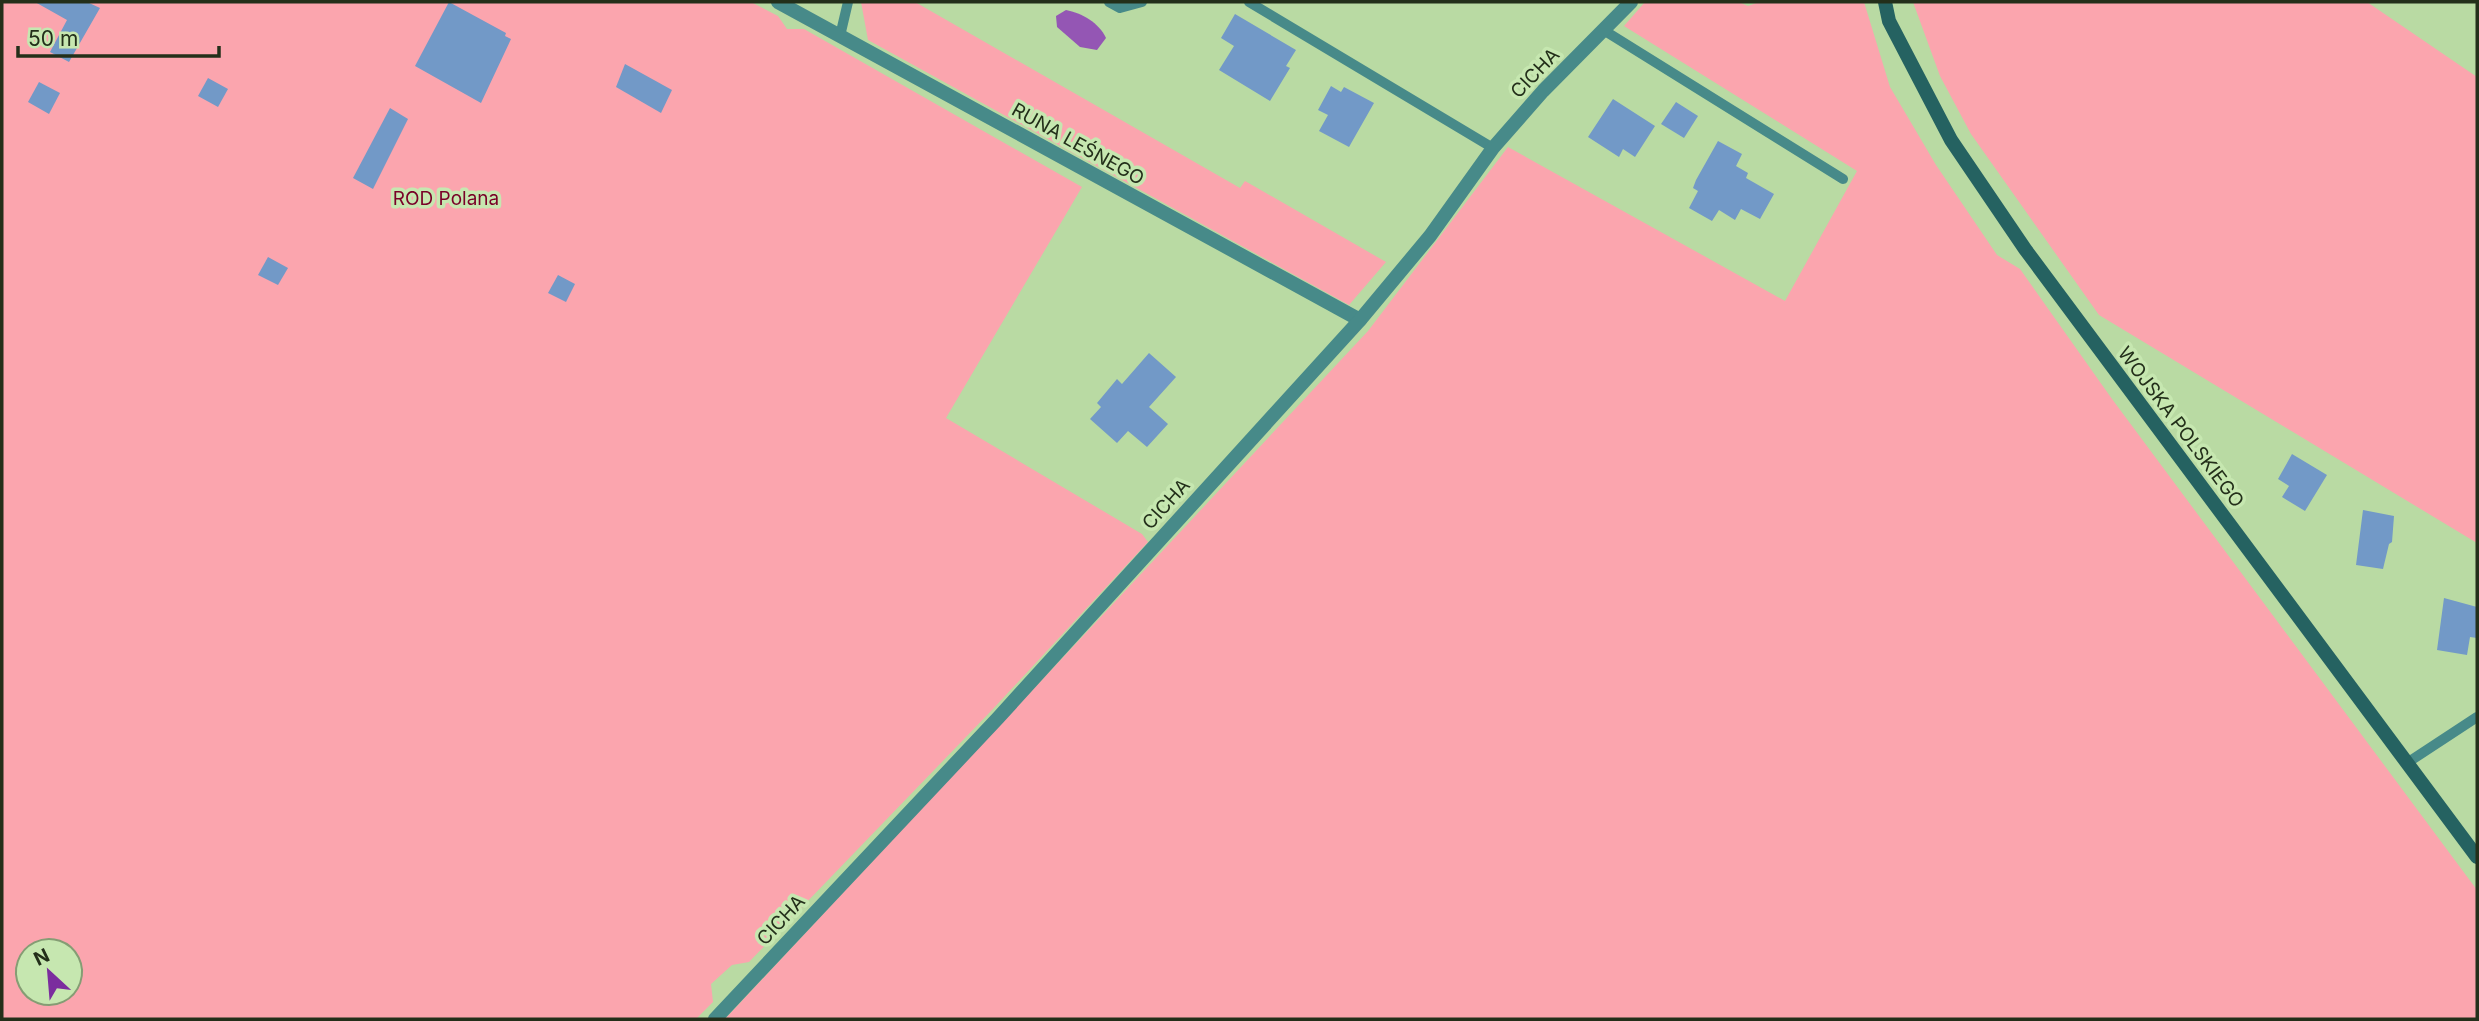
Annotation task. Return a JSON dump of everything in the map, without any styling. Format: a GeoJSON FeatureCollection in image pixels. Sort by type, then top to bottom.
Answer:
{"type":"FeatureCollection","features":[{"type":"Feature","properties":{"kind":"street","name":"RUNA LEŚNEGO"},"geometry":{"type":"LineString","coordinates":[[778,2],[1360,320]]}},
{"type":"Feature","properties":{"kind":"street","name":"CICHA"},"geometry":{"type":"LineString","coordinates":[[715,1019],[998,718],[1360,320],[1430,236],[1493,148],[1543,91],[1631,2]]}},
{"type":"Feature","properties":{"kind":"street","name":"WOJSKA POLSKIEGO"},"geometry":{"type":"LineString","coordinates":[[1885,2],[1889,21],[1951,140],[2025,249],[2477,857]]}},
{"type":"Feature","properties":{"kind":"lane"},"geometry":{"type":"LineString","coordinates":[[840,36],[848,2]]}},
{"type":"Feature","properties":{"kind":"lane"},"geometry":{"type":"LineString","coordinates":[[1109,2],[1120,8],[1142,2]]}},
{"type":"Feature","properties":{"kind":"lane"},"geometry":{"type":"LineString","coordinates":[[1249,2],[1493,148]]}},
{"type":"Feature","properties":{"kind":"lane"},"geometry":{"type":"LineString","coordinates":[[1605,31],[1843,180]]}},
{"type":"Feature","properties":{"kind":"lane"},"geometry":{"type":"LineString","coordinates":[[2407,763],[2477,717]]}},
{"type":"Feature","properties":{"kind":"green space","name":"ROD Polana"},"geometry":{"type":"Polygon","coordinates":[[[2,2],[751,2],[778,16],[787,29],[804,29],[1082,187],[946,418],[1142,534],[1148,542],[992,710],[749,962],[732,965],[711,984],[713,1002],[696,1019],[2,1019],[2,2]]]}},
{"type":"Feature","properties":{"kind":"green space"},"geometry":{"type":"Polygon","coordinates":[[[861,2],[915,2],[1240,188],[1245,181],[1386,262],[1349,305],[868,40],[861,2]]]}},
{"type":"Feature","properties":{"kind":"green space"},"geometry":{"type":"Polygon","coordinates":[[[1645,2],[1739,2],[1748,6],[1759,2],[1864,2],[1890,87],[1936,165],[1997,255],[2020,269],[2112,399],[2477,890],[2477,1019],[725,1019],[1368,331],[1508,147],[1785,301],[1857,171],[1624,26],[1645,2]]]}},
{"type":"Feature","properties":{"kind":"green space"},"geometry":{"type":"Polygon","coordinates":[[[1913,2],[2367,2],[2477,77],[2477,543],[2099,315],[1971,134],[1940,76],[1913,2]]]}},
{"type":"Feature","properties":{"kind":"shaded area"},"geometry":{"type":"Polygon","coordinates":[[[1066,10],[1089,20],[1103,33],[1106,38],[1097,50],[1080,47],[1057,27],[1056,16],[1066,10]]]}},
{"type":"Feature","properties":{"kind":"building"},"geometry":{"type":"Polygon","coordinates":[[[35,2],[87,2],[100,8],[69,62],[50,52],[67,20],[35,2]]]}},
{"type":"Feature","properties":{"kind":"building"},"geometry":{"type":"Polygon","coordinates":[[[449,2],[506,33],[505,36],[511,39],[481,103],[415,66],[449,2]]]}},
{"type":"Feature","properties":{"kind":"building"},"geometry":{"type":"Polygon","coordinates":[[[1235,14],[1296,50],[1286,66],[1290,68],[1270,101],[1219,70],[1234,46],[1221,38],[1235,14]]]}},
{"type":"Feature","properties":{"kind":"building"},"geometry":{"type":"Polygon","coordinates":[[[625,64],[672,90],[661,113],[616,87],[625,64]]]}},
{"type":"Feature","properties":{"kind":"building"},"geometry":{"type":"Polygon","coordinates":[[[208,78],[228,89],[218,107],[198,96],[208,78]]]}},
{"type":"Feature","properties":{"kind":"building"},"geometry":{"type":"Polygon","coordinates":[[[39,82],[60,93],[49,114],[28,102],[39,82]]]}},
{"type":"Feature","properties":{"kind":"building"},"geometry":{"type":"Polygon","coordinates":[[[1331,86],[1341,92],[1344,87],[1374,103],[1349,147],[1319,131],[1328,115],[1318,110],[1331,86]]]}},
{"type":"Feature","properties":{"kind":"building"},"geometry":{"type":"Polygon","coordinates":[[[1613,99],[1655,126],[1635,157],[1623,149],[1619,157],[1588,137],[1613,99]]]}},
{"type":"Feature","properties":{"kind":"building"},"geometry":{"type":"Polygon","coordinates":[[[1676,102],[1698,116],[1684,138],[1661,124],[1676,102]]]}},
{"type":"Feature","properties":{"kind":"building"},"geometry":{"type":"Polygon","coordinates":[[[390,108],[408,119],[373,189],[353,178],[390,108]]]}},
{"type":"Feature","properties":{"kind":"building"},"geometry":{"type":"Polygon","coordinates":[[[1718,141],[1742,154],[1736,166],[1748,173],[1746,178],[1774,194],[1760,219],[1741,209],[1735,220],[1719,210],[1712,221],[1689,208],[1698,191],[1693,188],[1696,180],[1718,141]]]}},
{"type":"Feature","properties":{"kind":"building"},"geometry":{"type":"Polygon","coordinates":[[[268,257],[288,268],[278,285],[258,275],[268,257]]]}},
{"type":"Feature","properties":{"kind":"building"},"geometry":{"type":"Polygon","coordinates":[[[558,275],[575,284],[566,302],[548,293],[558,275]]]}},
{"type":"Feature","properties":{"kind":"building"},"geometry":{"type":"Polygon","coordinates":[[[1149,353],[1176,377],[1149,407],[1168,424],[1147,447],[1128,431],[1117,443],[1090,419],[1101,407],[1097,403],[1117,379],[1122,384],[1149,353]]]}},
{"type":"Feature","properties":{"kind":"building"},"geometry":{"type":"Polygon","coordinates":[[[2292,454],[2327,475],[2305,511],[2282,497],[2289,486],[2278,479],[2292,454]]]}},
{"type":"Feature","properties":{"kind":"building"},"geometry":{"type":"Polygon","coordinates":[[[2363,510],[2394,516],[2392,542],[2389,544],[2383,569],[2356,565],[2363,510]]]}},
{"type":"Feature","properties":{"kind":"building"},"geometry":{"type":"Polygon","coordinates":[[[2444,598],[2477,607],[2477,638],[2470,637],[2467,655],[2437,650],[2444,598]]]}}]}
